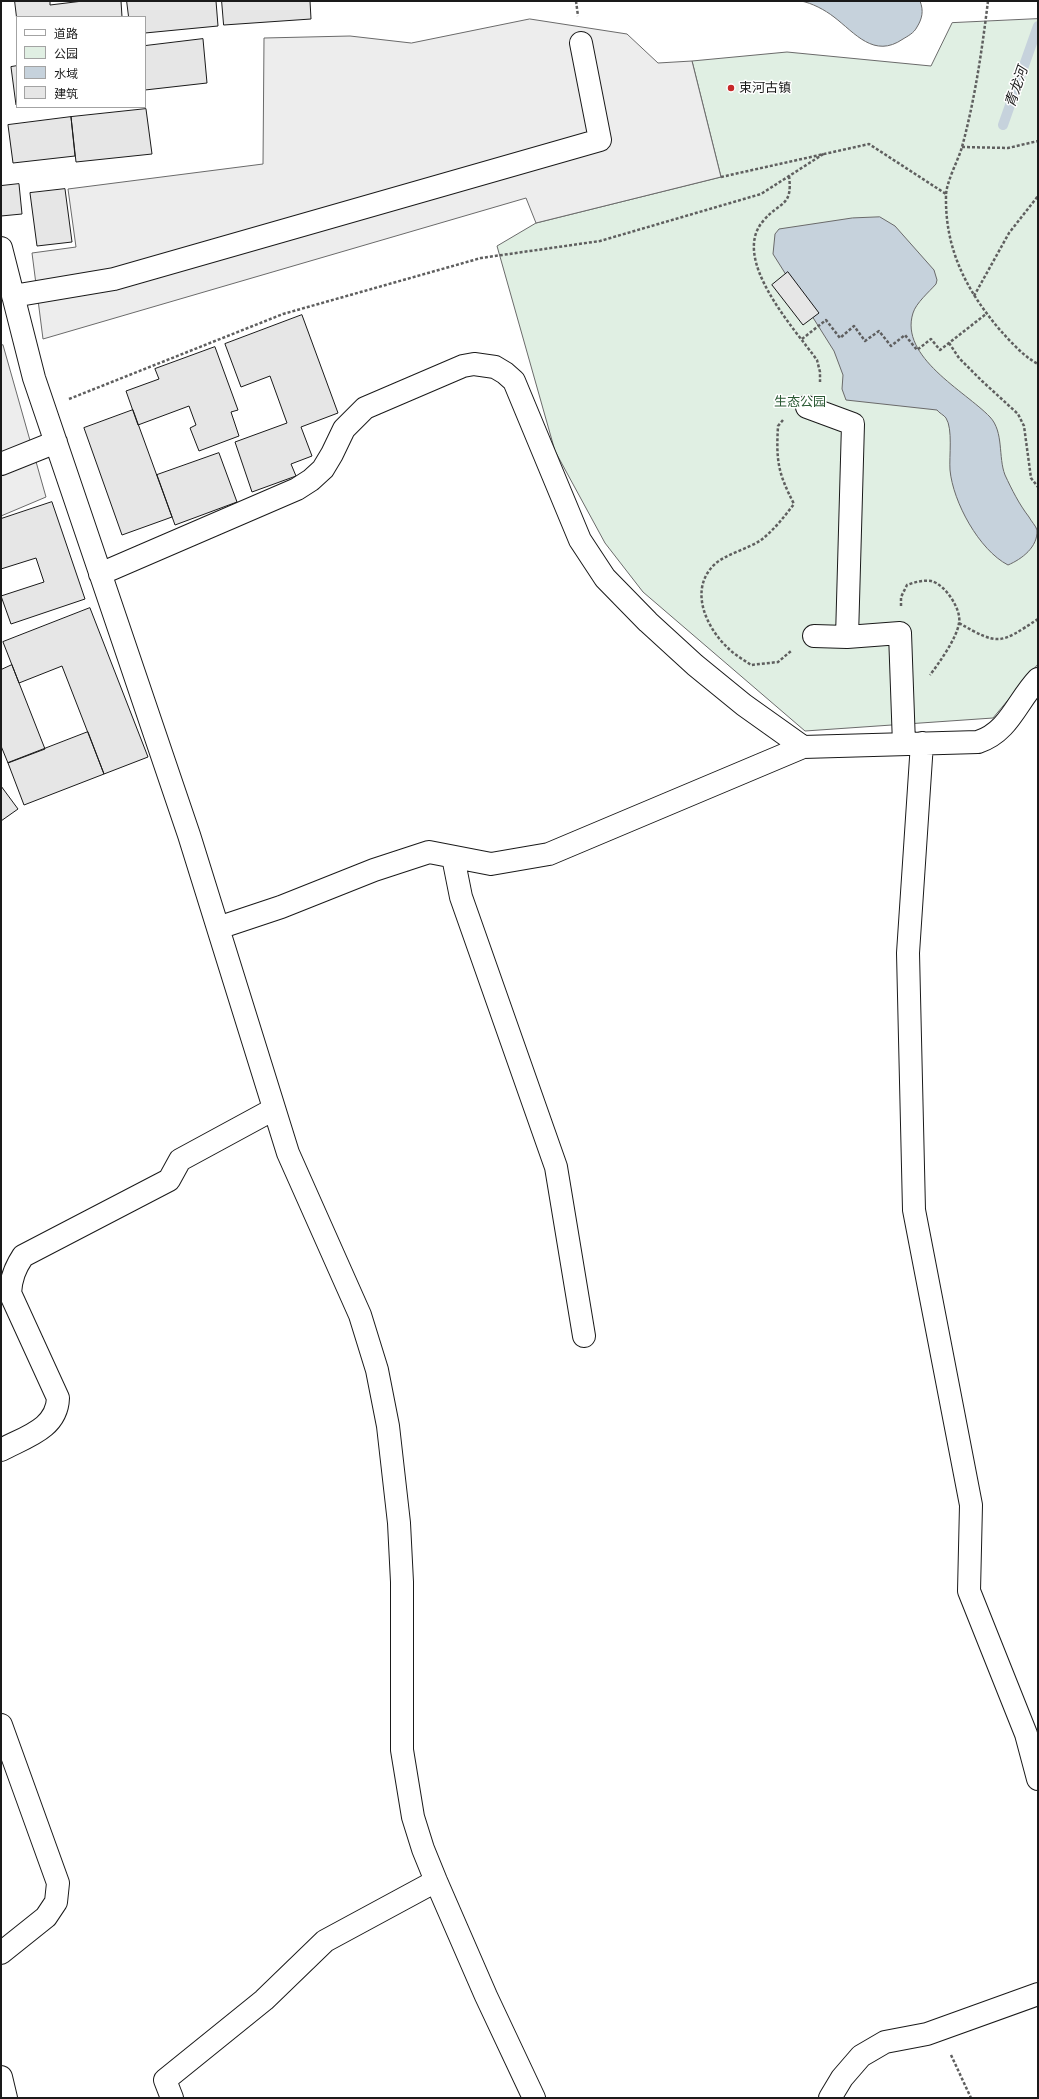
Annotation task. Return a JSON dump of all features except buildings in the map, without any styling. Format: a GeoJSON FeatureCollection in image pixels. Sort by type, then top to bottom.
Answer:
{"type":"FeatureCollection","features":[{"type":"Feature","properties":{"kind":"street"},"geometry":{"type":"LineString","coordinates":[[13,296],[114,278],[600,140],[581,43]]}},
{"type":"Feature","properties":{"kind":"street"},"geometry":{"type":"LineString","coordinates":[[1,248],[34,378],[189,835],[288,1153],[360,1315],[377,1370],[388,1426],[399,1523],[402,1582],[402,1750],[413,1817],[423,1849],[436,1881],[486,1996],[534,2098]]}},
{"type":"Feature","properties":{"kind":"street"},"geometry":{"type":"LineString","coordinates":[[100,574],[298,489],[311,480],[322,469],[332,454],[344,429],[364,408],[463,366],[485,364],[505,373],[514,381],[580,540],[605,578],[648,622],[695,665],[744,705],[803,747]]}},
{"type":"Feature","properties":{"kind":"street"},"geometry":{"type":"LineString","coordinates":[[807,407],[853,424],[847,637]]}},
{"type":"Feature","properties":{"kind":"street"},"geometry":{"type":"LineString","coordinates":[[1,464],[56,442]]}},
{"type":"Feature","properties":{"kind":"street"},"geometry":{"type":"LineString","coordinates":[[814,636],[847,637],[900,633],[913,744],[908,953],[914,1210],[971,1505],[969,1591],[1026,1734],[1038,1779]]}},
{"type":"Feature","properties":{"kind":"street"},"geometry":{"type":"LineString","coordinates":[[218,928],[281,906],[374,870],[430,852],[491,864],[549,854],[803,747],[978,742],[988,738],[1004,727],[1038,679]]}},
{"type":"Feature","properties":{"kind":"street"},"geometry":{"type":"LineString","coordinates":[[453,857],[461,896],[556,1167],[584,1336]]}},
{"type":"Feature","properties":{"kind":"street"},"geometry":{"type":"LineString","coordinates":[[1,1450],[43,1428],[55,1416],[58,1407],[58,1398],[10,1293],[11,1280],[15,1269],[23,1256],[169,1180],[180,1160],[274,1109]]}},
{"type":"Feature","properties":{"kind":"street"},"geometry":{"type":"LineString","coordinates":[[1,1725],[58,1883],[56,1902],[46,1917],[1,1953]]}},
{"type":"Feature","properties":{"kind":"street"},"geometry":{"type":"LineString","coordinates":[[172,2098],[165,2080],[264,2000],[325,1941],[436,1881]]}},
{"type":"Feature","properties":{"kind":"street"},"geometry":{"type":"LineString","coordinates":[[830,2098],[842,2078],[861,2056],[885,2042],[933,2031],[1038,1994]]}},
{"type":"Feature","properties":{"kind":"street"},"geometry":{"type":"LineString","coordinates":[[1,2077],[6,2098]]}},
{"type":"Feature","properties":{"kind":"path"},"geometry":{"type":"LineString","coordinates":[[988,1],[982,58],[962,147],[946,194],[948,230],[954,255],[973,297],[1012,344],[1038,364]]}},
{"type":"Feature","properties":{"kind":"path"},"geometry":{"type":"LineString","coordinates":[[962,147],[1008,148],[1038,141]]}},
{"type":"Feature","properties":{"kind":"path"},"geometry":{"type":"LineString","coordinates":[[721,177],[869,144],[946,194]]}},
{"type":"Feature","properties":{"kind":"path"},"geometry":{"type":"LineString","coordinates":[[45,409],[283,314],[481,258],[600,241],[761,194],[825,153]]}},
{"type":"Feature","properties":{"kind":"path"},"geometry":{"type":"LineString","coordinates":[[788,176],[790,191],[784,202],[765,218],[756,228],[753,240],[754,253],[764,285],[817,360],[820,372],[820,386],[816,397],[807,407],[795,409],[778,426],[776,456],[781,480],[794,504],[779,524],[761,540],[715,564],[703,582],[702,609],[712,629],[729,649],[751,665],[778,662],[798,646],[814,636]]}},
{"type":"Feature","properties":{"kind":"path"},"geometry":{"type":"LineString","coordinates":[[973,297],[1009,233],[1038,196]]}},
{"type":"Feature","properties":{"kind":"path"},"geometry":{"type":"LineString","coordinates":[[802,339],[826,320],[840,338],[854,326],[865,341],[879,330],[891,346],[905,335],[917,350],[932,339],[940,350],[986,314]]}},
{"type":"Feature","properties":{"kind":"path"},"geometry":{"type":"LineString","coordinates":[[949,343],[959,358],[1018,414],[1024,426],[1031,478],[1038,487]]}},
{"type":"Feature","properties":{"kind":"path"},"geometry":{"type":"LineString","coordinates":[[959,623],[986,638],[999,640],[1012,637],[1038,619]]}},
{"type":"Feature","properties":{"kind":"path"},"geometry":{"type":"LineString","coordinates":[[933,2031],[971,2098]]}},
{"type":"Feature","properties":{"kind":"green space","name":"生态公园"},"geometry":{"type":"Polygon","coordinates":[[[1038,19],[1038,664],[993,718],[805,731],[643,592],[605,543],[555,451],[497,246],[536,223],[721,177],[692,61],[787,52],[931,66],[952,23],[1038,19]]]}},
{"type":"Feature","properties":{"kind":"shaded area"},"geometry":{"type":"Polygon","coordinates":[[[530,19],[627,34],[658,63],[692,61],[721,177],[536,223],[526,198],[43,339],[32,253],[76,247],[68,189],[263,164],[264,38],[350,36],[411,43],[530,19]]]}},
{"type":"Feature","properties":{"kind":"shaded area"},"geometry":{"type":"Polygon","coordinates":[[[3,345],[46,497],[1,516],[1,346],[3,345]]]}},
{"type":"Feature","properties":{"kind":"water"},"geometry":{"type":"Polygon","coordinates":[[[801,1],[920,1],[922,15],[916,29],[903,39],[893,44],[883,46],[874,45],[857,36],[827,12],[814,5],[801,1]]]}},
{"type":"Feature","properties":{"kind":"water"},"geometry":{"type":"Polygon","coordinates":[[[880,217],[895,226],[934,270],[937,280],[936,284],[920,302],[913,313],[911,329],[916,344],[937,372],[979,407],[994,423],[999,437],[1005,475],[1019,502],[1037,530],[1035,542],[1028,552],[1008,565],[997,558],[978,537],[969,524],[956,496],[950,470],[949,429],[946,418],[937,410],[846,400],[842,389],[843,375],[834,351],[773,254],[775,234],[779,229],[852,218],[880,217]]]}},
{"type":"Feature","properties":{"kind":"waterway","name":"青龙河"},"geometry":{"type":"LineString","coordinates":[[1003,125],[1038,26]]}},
{"type":"Feature","properties":{"kind":"place","name":"束河古镇"},"geometry":{"type":"Point","coordinates":[731,88]}}]}
